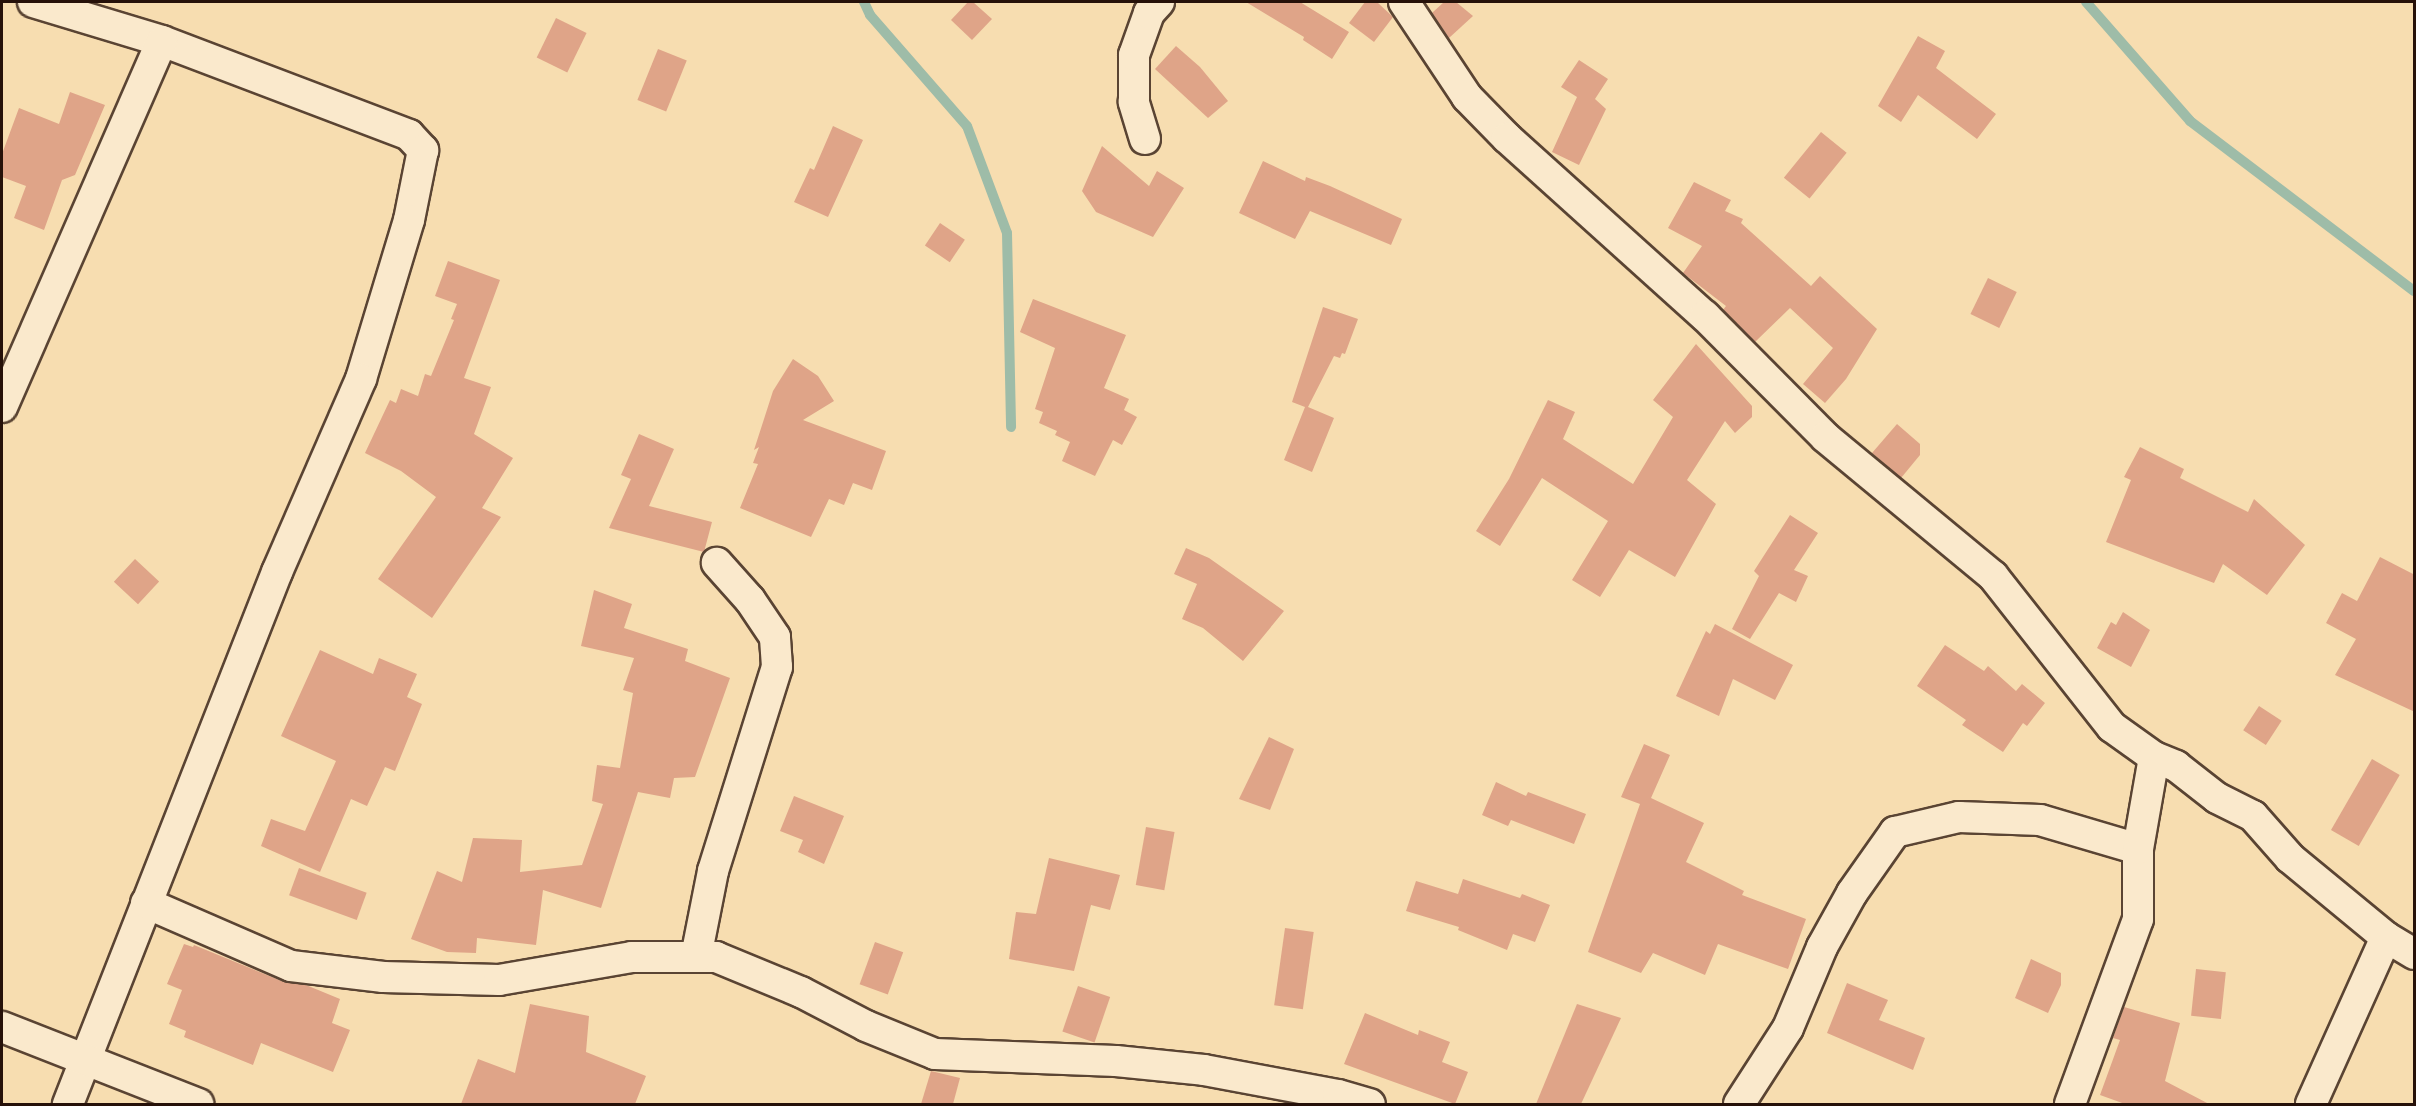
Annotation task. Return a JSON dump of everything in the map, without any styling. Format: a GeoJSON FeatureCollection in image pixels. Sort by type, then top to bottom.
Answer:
{"type":"FeatureCollection","features":[{"type":"Feature","properties":{"kind":"street"},"geometry":{"type":"LineString","coordinates":[[33,2],[162,41],[410,135],[423,150],[409,220],[361,379],[278,572],[68,1104]]}},
{"type":"Feature","properties":{"kind":"street"},"geometry":{"type":"LineString","coordinates":[[1145,140],[1134,102],[1134,55],[1149,13],[1159,2]]}},
{"type":"Feature","properties":{"kind":"street"},"geometry":{"type":"LineString","coordinates":[[1404,2],[1467,97],[1507,138],[1706,316],[1825,437],[1994,576],[2112,727],[2154,757],[2176,766],[2217,798],[2253,816],[2290,858],[2386,937],[2415,954]]}},
{"type":"Feature","properties":{"kind":"street"},"geometry":{"type":"LineString","coordinates":[[2,407],[162,41]]}},
{"type":"Feature","properties":{"kind":"street"},"geometry":{"type":"LineString","coordinates":[[696,957],[713,872],[777,667],[775,637],[750,600],[717,563]]}},
{"type":"Feature","properties":{"kind":"street"},"geometry":{"type":"LineString","coordinates":[[2070,1104],[2138,919],[2138,849],[2154,757]]}},
{"type":"Feature","properties":{"kind":"street"},"geometry":{"type":"LineString","coordinates":[[1739,1104],[1788,1028],[1822,947],[1852,893],[1895,832],[1959,817],[2040,820],[2138,849]]}},
{"type":"Feature","properties":{"kind":"street"},"geometry":{"type":"LineString","coordinates":[[146,903],[291,966],[383,978],[499,980],[632,957],[716,957],[801,992],[866,1026],[935,1054],[1116,1060],[1204,1070],[1338,1095],[1370,1104]]}},
{"type":"Feature","properties":{"kind":"street"},"geometry":{"type":"LineString","coordinates":[[2311,1104],[2386,937]]}},
{"type":"Feature","properties":{"kind":"street"},"geometry":{"type":"LineString","coordinates":[[2,1027],[86,1062],[198,1104]]}},
{"type":"Feature","properties":{"kind":"building"},"geometry":{"type":"Polygon","coordinates":[[[968,2],[973,2],[992,19],[972,40],[951,20],[968,2]]]}},
{"type":"Feature","properties":{"kind":"building"},"geometry":{"type":"Polygon","coordinates":[[[1246,2],[1300,2],[1349,32],[1332,59],[1303,40],[1304,37],[1246,2]]]}},
{"type":"Feature","properties":{"kind":"building"},"geometry":{"type":"Polygon","coordinates":[[[1365,2],[1377,2],[1393,17],[1374,42],[1349,23],[1365,2]]]}},
{"type":"Feature","properties":{"kind":"building"},"geometry":{"type":"Polygon","coordinates":[[[1444,2],[1456,2],[1473,16],[1449,38],[1432,13],[1444,2]]]}},
{"type":"Feature","properties":{"kind":"building"},"geometry":{"type":"Polygon","coordinates":[[[556,18],[587,33],[567,72],[537,58],[556,18]]]}},
{"type":"Feature","properties":{"kind":"building"},"geometry":{"type":"Polygon","coordinates":[[[1918,36],[1945,51],[1936,68],[1996,114],[1977,139],[1918,95],[1901,122],[1878,106],[1918,36]]]}},
{"type":"Feature","properties":{"kind":"building"},"geometry":{"type":"Polygon","coordinates":[[[1176,46],[1200,67],[1228,101],[1208,118],[1155,69],[1176,46]]]}},
{"type":"Feature","properties":{"kind":"building"},"geometry":{"type":"Polygon","coordinates":[[[658,49],[687,61],[666,112],[637,100],[658,49]]]}},
{"type":"Feature","properties":{"kind":"building"},"geometry":{"type":"Polygon","coordinates":[[[1579,60],[1608,79],[1595,99],[1606,109],[1579,165],[1552,152],[1577,97],[1561,87],[1579,60]]]}},
{"type":"Feature","properties":{"kind":"building"},"geometry":{"type":"Polygon","coordinates":[[[70,92],[105,105],[75,175],[62,180],[44,230],[14,218],[26,186],[2,177],[2,154],[19,108],[59,124],[70,92]]]}},
{"type":"Feature","properties":{"kind":"building"},"geometry":{"type":"Polygon","coordinates":[[[833,126],[863,140],[828,217],[794,202],[810,168],[814,170],[833,126]]]}},
{"type":"Feature","properties":{"kind":"building"},"geometry":{"type":"Polygon","coordinates":[[[1821,132],[1847,153],[1810,199],[1784,178],[1821,132]]]}},
{"type":"Feature","properties":{"kind":"building"},"geometry":{"type":"Polygon","coordinates":[[[1102,146],[1149,186],[1157,171],[1184,188],[1153,237],[1096,212],[1082,191],[1102,146]]]}},
{"type":"Feature","properties":{"kind":"building"},"geometry":{"type":"Polygon","coordinates":[[[1263,161],[1305,181],[1306,177],[1330,186],[1402,219],[1391,245],[1310,211],[1295,239],[1239,213],[1263,161]]]}},
{"type":"Feature","properties":{"kind":"building"},"geometry":{"type":"Polygon","coordinates":[[[1694,182],[1731,200],[1725,211],[1743,219],[1741,223],[1811,286],[1820,276],[1877,329],[1846,379],[1825,403],[1803,384],[1833,348],[1790,308],[1755,342],[1723,310],[1726,306],[1683,273],[1702,246],[1668,228],[1694,182]]]}},
{"type":"Feature","properties":{"kind":"building"},"geometry":{"type":"Polygon","coordinates":[[[940,223],[965,240],[950,262],[925,245],[940,223]]]}},
{"type":"Feature","properties":{"kind":"building"},"geometry":{"type":"Polygon","coordinates":[[[448,261],[500,280],[464,378],[491,387],[474,434],[513,458],[482,508],[501,517],[432,618],[378,579],[436,497],[401,471],[365,453],[390,400],[396,403],[401,389],[418,396],[425,374],[431,376],[454,320],[451,319],[457,304],[435,296],[448,261]]]}},
{"type":"Feature","properties":{"kind":"building"},"geometry":{"type":"Polygon","coordinates":[[[1988,278],[2017,292],[1999,328],[1970,314],[1988,278]]]}},
{"type":"Feature","properties":{"kind":"building"},"geometry":{"type":"Polygon","coordinates":[[[1033,299],[1126,335],[1104,388],[1129,399],[1124,410],[1137,417],[1122,445],[1113,440],[1095,476],[1062,461],[1070,442],[1055,435],[1057,431],[1039,423],[1043,412],[1035,409],[1055,348],[1020,332],[1033,299]]]}},
{"type":"Feature","properties":{"kind":"building"},"geometry":{"type":"Polygon","coordinates":[[[1323,307],[1358,319],[1345,354],[1342,353],[1340,358],[1334,356],[1308,407],[1334,418],[1312,472],[1284,460],[1305,407],[1292,402],[1323,307]]]}},
{"type":"Feature","properties":{"kind":"building"},"geometry":{"type":"Polygon","coordinates":[[[1696,344],[1752,406],[1752,417],[1735,433],[1725,421],[1687,480],[1716,504],[1675,577],[1629,550],[1600,597],[1572,580],[1608,521],[1542,478],[1500,546],[1476,531],[1509,479],[1548,400],[1575,412],[1563,439],[1633,484],[1673,417],[1653,400],[1696,344]]]}},
{"type":"Feature","properties":{"kind":"building"},"geometry":{"type":"Polygon","coordinates":[[[793,359],[818,376],[834,401],[803,420],[886,451],[872,490],[853,483],[844,505],[829,499],[811,537],[740,508],[758,464],[753,463],[759,447],[754,450],[773,391],[793,359]]]}},
{"type":"Feature","properties":{"kind":"building"},"geometry":{"type":"Polygon","coordinates":[[[1897,424],[1920,444],[1920,455],[1901,478],[1872,453],[1897,424]]]}},
{"type":"Feature","properties":{"kind":"building"},"geometry":{"type":"Polygon","coordinates":[[[639,434],[674,449],[649,506],[712,522],[704,552],[609,528],[631,479],[621,475],[639,434]]]}},
{"type":"Feature","properties":{"kind":"building"},"geometry":{"type":"Polygon","coordinates":[[[2140,447],[2184,469],[2180,478],[2248,512],[2254,499],[2305,545],[2267,595],[2223,564],[2214,583],[2106,542],[2131,480],[2124,477],[2140,447]]]}},
{"type":"Feature","properties":{"kind":"building"},"geometry":{"type":"Polygon","coordinates":[[[1790,515],[1818,533],[1794,570],[1808,576],[1796,602],[1779,593],[1750,639],[1732,629],[1759,576],[1754,571],[1790,515]]]}},
{"type":"Feature","properties":{"kind":"building"},"geometry":{"type":"Polygon","coordinates":[[[1186,548],[1209,558],[1284,611],[1243,661],[1203,628],[1182,619],[1197,584],[1174,574],[1186,548]]]}},
{"type":"Feature","properties":{"kind":"building"},"geometry":{"type":"Polygon","coordinates":[[[2380,557],[2415,575],[2415,712],[2335,675],[2356,639],[2326,623],[2342,593],[2357,601],[2380,557]]]}},
{"type":"Feature","properties":{"kind":"building"},"geometry":{"type":"Polygon","coordinates":[[[135,559],[159,582],[138,604],[114,582],[135,559]]]}},
{"type":"Feature","properties":{"kind":"building"},"geometry":{"type":"Polygon","coordinates":[[[594,590],[632,604],[624,628],[688,649],[685,661],[730,678],[695,777],[674,778],[670,798],[638,792],[601,908],[543,890],[536,945],[477,938],[476,953],[447,952],[411,939],[437,871],[462,882],[473,838],[522,840],[520,872],[582,865],[603,804],[592,801],[597,765],[620,768],[633,693],[623,690],[634,658],[581,646],[594,590]]]}},
{"type":"Feature","properties":{"kind":"building"},"geometry":{"type":"Polygon","coordinates":[[[2123,612],[2150,630],[2131,667],[2097,648],[2111,622],[2116,625],[2123,612]]]}},
{"type":"Feature","properties":{"kind":"building"},"geometry":{"type":"Polygon","coordinates":[[[1715,624],[1793,665],[1775,700],[1733,679],[1719,716],[1676,696],[1706,631],[1710,634],[1715,624]]]}},
{"type":"Feature","properties":{"kind":"building"},"geometry":{"type":"Polygon","coordinates":[[[1945,645],[1984,671],[1988,666],[2016,691],[2022,684],[2045,703],[2027,726],[2023,723],[2003,752],[1962,725],[1966,720],[1917,686],[1945,645]]]}},
{"type":"Feature","properties":{"kind":"building"},"geometry":{"type":"Polygon","coordinates":[[[320,650],[373,674],[379,658],[417,674],[407,697],[422,704],[395,771],[385,767],[367,806],[351,799],[320,872],[261,846],[271,819],[305,831],[336,761],[281,736],[320,650]]]}},
{"type":"Feature","properties":{"kind":"building"},"geometry":{"type":"Polygon","coordinates":[[[2259,706],[2282,721],[2266,745],[2243,730],[2259,706]]]}},
{"type":"Feature","properties":{"kind":"building"},"geometry":{"type":"Polygon","coordinates":[[[1269,737],[1294,749],[1270,810],[1239,799],[1269,737]]]}},
{"type":"Feature","properties":{"kind":"building"},"geometry":{"type":"Polygon","coordinates":[[[1644,744],[1670,755],[1651,798],[1704,823],[1686,862],[1744,891],[1742,895],[1806,919],[1788,969],[1718,944],[1705,975],[1653,953],[1641,973],[1588,952],[1640,804],[1621,797],[1644,744]]]}},
{"type":"Feature","properties":{"kind":"building"},"geometry":{"type":"Polygon","coordinates":[[[2372,759],[2400,775],[2359,846],[2331,830],[2372,759]]]}},
{"type":"Feature","properties":{"kind":"building"},"geometry":{"type":"Polygon","coordinates":[[[1496,782],[1526,796],[1528,792],[1586,814],[1574,844],[1511,820],[1508,826],[1482,815],[1496,782]]]}},
{"type":"Feature","properties":{"kind":"building"},"geometry":{"type":"Polygon","coordinates":[[[794,796],[844,816],[824,864],[798,852],[803,840],[780,831],[794,796]]]}},
{"type":"Feature","properties":{"kind":"building"},"geometry":{"type":"Polygon","coordinates":[[[1146,827],[1175,832],[1164,890],[1136,885],[1146,827]]]}},
{"type":"Feature","properties":{"kind":"building"},"geometry":{"type":"Polygon","coordinates":[[[1049,858],[1120,875],[1110,910],[1091,905],[1074,971],[1009,959],[1016,912],[1036,914],[1049,858]]]}},
{"type":"Feature","properties":{"kind":"building"},"geometry":{"type":"Polygon","coordinates":[[[299,868],[367,893],[357,920],[289,895],[299,868]]]}},
{"type":"Feature","properties":{"kind":"building"},"geometry":{"type":"Polygon","coordinates":[[[1463,879],[1520,898],[1522,894],[1550,905],[1535,942],[1513,934],[1507,950],[1458,930],[1459,927],[1406,911],[1416,881],[1458,894],[1463,879]]]}},
{"type":"Feature","properties":{"kind":"building"},"geometry":{"type":"Polygon","coordinates":[[[1285,928],[1314,932],[1303,1009],[1274,1005],[1285,928]]]}},
{"type":"Feature","properties":{"kind":"building"},"geometry":{"type":"Polygon","coordinates":[[[875,942],[903,952],[888,995],[860,984],[875,942]]]}},
{"type":"Feature","properties":{"kind":"building"},"geometry":{"type":"Polygon","coordinates":[[[184,944],[193,947],[194,945],[284,982],[306,985],[340,999],[332,1023],[350,1030],[333,1072],[261,1043],[253,1065],[184,1037],[186,1031],[169,1024],[182,990],[167,984],[184,944]]]}},
{"type":"Feature","properties":{"kind":"building"},"geometry":{"type":"Polygon","coordinates":[[[2031,959],[2061,973],[2061,985],[2048,1013],[2015,998],[2031,959]]]}},
{"type":"Feature","properties":{"kind":"building"},"geometry":{"type":"Polygon","coordinates":[[[2196,969],[2226,972],[2221,1019],[2191,1016],[2196,969]]]}},
{"type":"Feature","properties":{"kind":"building"},"geometry":{"type":"Polygon","coordinates":[[[1847,983],[1888,1000],[1879,1020],[1925,1038],[1913,1070],[1827,1033],[1847,983]]]}},
{"type":"Feature","properties":{"kind":"building"},"geometry":{"type":"Polygon","coordinates":[[[1078,986],[1110,997],[1095,1042],[1062,1031],[1078,986]]]}},
{"type":"Feature","properties":{"kind":"building"},"geometry":{"type":"Polygon","coordinates":[[[530,1004],[589,1016],[586,1052],[646,1076],[635,1104],[461,1104],[478,1059],[515,1073],[530,1004]]]}},
{"type":"Feature","properties":{"kind":"building"},"geometry":{"type":"Polygon","coordinates":[[[1577,1004],[1621,1018],[1581,1104],[1536,1104],[1577,1004]]]}},
{"type":"Feature","properties":{"kind":"building"},"geometry":{"type":"Polygon","coordinates":[[[2124,1007],[2180,1023],[2165,1081],[2209,1104],[2125,1104],[2100,1095],[2120,1040],[2113,1038],[2124,1007]]]}},
{"type":"Feature","properties":{"kind":"building"},"geometry":{"type":"Polygon","coordinates":[[[1365,1013],[1418,1035],[1419,1030],[1450,1042],[1442,1062],[1468,1072],[1455,1104],[1344,1064],[1365,1013]]]}},
{"type":"Feature","properties":{"kind":"building"},"geometry":{"type":"Polygon","coordinates":[[[931,1071],[960,1078],[953,1104],[921,1104],[931,1071]]]}},
{"type":"Feature","properties":{"kind":"waterway"},"geometry":{"type":"LineString","coordinates":[[864,2],[870,15],[967,126],[1007,233],[1011,427]]}},
{"type":"Feature","properties":{"kind":"waterway"},"geometry":{"type":"LineString","coordinates":[[2086,2],[2190,121],[2414,291]]}}]}
